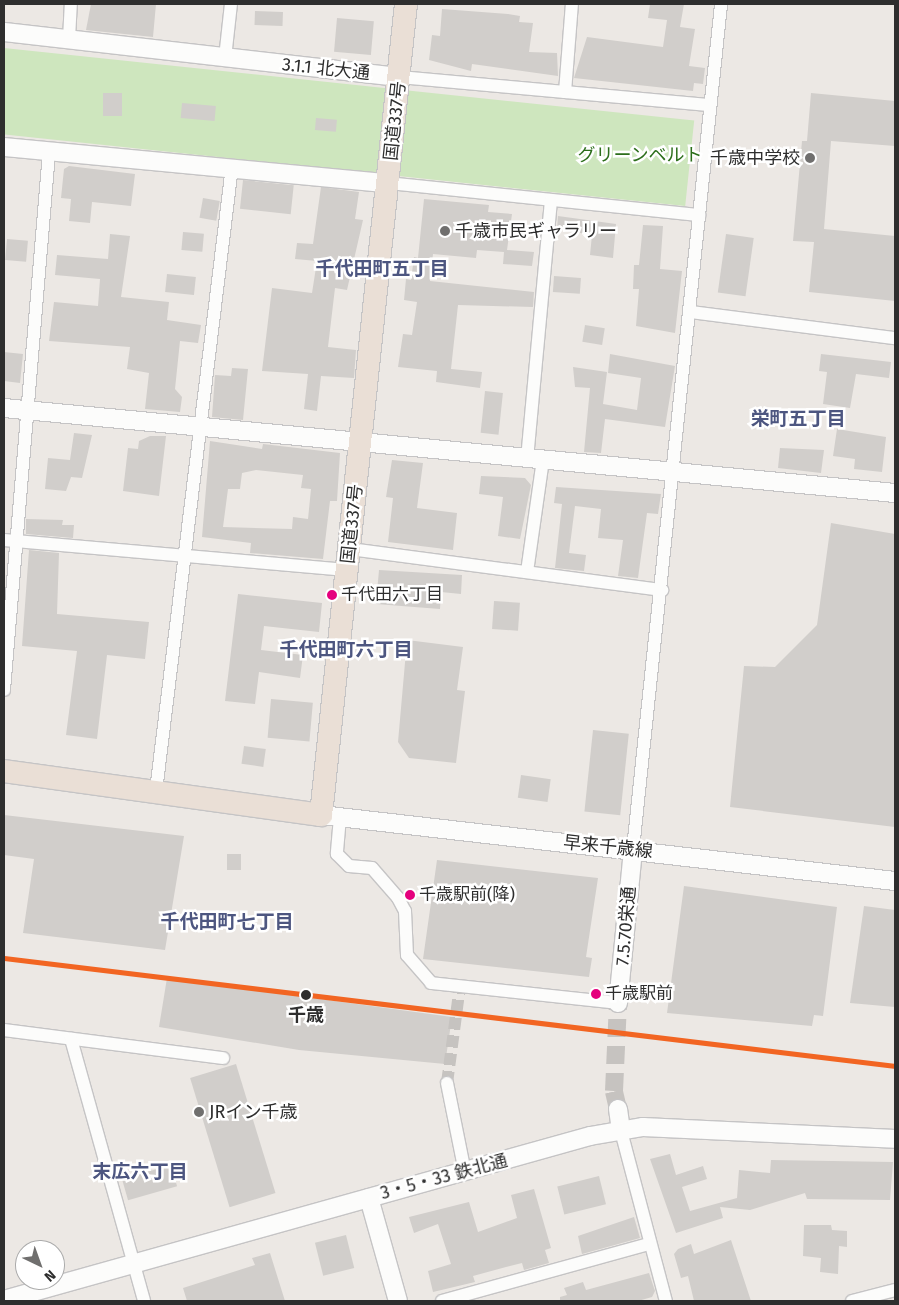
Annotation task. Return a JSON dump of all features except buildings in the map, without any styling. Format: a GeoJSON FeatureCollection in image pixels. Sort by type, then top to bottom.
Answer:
{"type":"FeatureCollection","features":[{"type":"Feature","properties":{"kind":"highway","name":"国道337号"},"geometry":{"type":"LineString","coordinates":[[330,816],[349,559],[406,4]]}},
{"type":"Feature","properties":{"kind":"highway"},"geometry":{"type":"LineString","coordinates":[[4,771],[330,816]]}},
{"type":"Feature","properties":{"kind":"street"},"geometry":{"type":"LineString","coordinates":[[69,39],[71,4]]}},
{"type":"Feature","properties":{"kind":"street"},"geometry":{"type":"LineString","coordinates":[[225,58],[231,4]]}},
{"type":"Feature","properties":{"kind":"street"},"geometry":{"type":"LineString","coordinates":[[565,92],[572,4]]}},
{"type":"Feature","properties":{"kind":"street"},"geometry":{"type":"LineString","coordinates":[[633,849],[691,312],[708,105],[721,4]]}},
{"type":"Feature","properties":{"kind":"street","name":"3.1.1 北大通"},"geometry":{"type":"LineString","coordinates":[[4,32],[400,77],[708,105]]}},
{"type":"Feature","properties":{"kind":"street"},"geometry":{"type":"LineString","coordinates":[[4,147],[49,153],[232,167],[699,215]]}},
{"type":"Feature","properties":{"kind":"street"},"geometry":{"type":"LineString","coordinates":[[4,690],[9,541],[24,411],[49,153]]}},
{"type":"Feature","properties":{"kind":"street"},"geometry":{"type":"LineString","coordinates":[[156,791],[232,167]]}},
{"type":"Feature","properties":{"kind":"street"},"geometry":{"type":"LineString","coordinates":[[527,572],[551,200]]}},
{"type":"Feature","properties":{"kind":"street"},"geometry":{"type":"LineString","coordinates":[[691,312],[895,338]]}},
{"type":"Feature","properties":{"kind":"street"},"geometry":{"type":"LineString","coordinates":[[4,408],[200,429],[895,493]]}},
{"type":"Feature","properties":{"kind":"street"},"geometry":{"type":"LineString","coordinates":[[9,541],[185,554],[349,559],[527,572],[662,590]]}},
{"type":"Feature","properties":{"kind":"street"},"geometry":{"type":"LineString","coordinates":[[330,816],[337,854],[349,866],[372,868],[402,904],[403,940],[413,966],[431,982],[618,1003]]}},
{"type":"Feature","properties":{"kind":"street","name":"早来千歳線"},"geometry":{"type":"LineString","coordinates":[[330,816],[633,849],[895,882]]}},
{"type":"Feature","properties":{"kind":"street","name":"7.5.70栄通"},"geometry":{"type":"LineString","coordinates":[[618,1003],[633,849]]}},
{"type":"Feature","properties":{"kind":"street"},"geometry":{"type":"LineString","coordinates":[[4,1030],[223,1058]]}},
{"type":"Feature","properties":{"kind":"street"},"geometry":{"type":"LineString","coordinates":[[71,1039],[144,1301]]}},
{"type":"Feature","properties":{"kind":"street"},"geometry":{"type":"LineString","coordinates":[[447,1083],[465,1172]]}},
{"type":"Feature","properties":{"kind":"street"},"geometry":{"type":"LineString","coordinates":[[618,1109],[621,1131],[649,1244],[666,1301]]}},
{"type":"Feature","properties":{"kind":"street","name":"3・5・33 鉄北通"},"geometry":{"type":"LineString","coordinates":[[4,1300],[135,1267],[369,1198],[621,1131],[690,1128],[895,1139]]}},
{"type":"Feature","properties":{"kind":"street"},"geometry":{"type":"LineString","coordinates":[[369,1198],[398,1301]]}},
{"type":"Feature","properties":{"kind":"street"},"geometry":{"type":"LineString","coordinates":[[442,1301],[649,1244]]}},
{"type":"Feature","properties":{"kind":"street"},"geometry":{"type":"LineString","coordinates":[[852,1301],[895,1290]]}},
{"type":"Feature","properties":{"kind":"green space","name":"グリーンベルト"},"geometry":{"type":"Polygon","coordinates":[[[4,48],[694,121],[685,206],[4,134],[4,48]]]}},
{"type":"Feature","properties":{"kind":"tunnel"},"geometry":{"type":"LineString","coordinates":[[447,1083],[460,985]]}},
{"type":"Feature","properties":{"kind":"tunnel"},"geometry":{"type":"LineString","coordinates":[[618,1003],[614,1091],[618,1109]]}},
{"type":"Feature","properties":{"kind":"transit line"},"geometry":{"type":"LineString","coordinates":[[4,958],[895,1066]]}},
{"type":"Feature","properties":{"kind":"place","name":"千歳中学校"},"geometry":{"type":"Point","coordinates":[810,158]}},
{"type":"Feature","properties":{"kind":"place","name":"千歳市民ギャラリー"},"geometry":{"type":"Point","coordinates":[445,231]}},
{"type":"Feature","properties":{"kind":"place","name":"千代田六丁目"},"geometry":{"type":"Point","coordinates":[332,595]}},
{"type":"Feature","properties":{"kind":"place","name":"千歳駅前(降)"},"geometry":{"type":"Point","coordinates":[410,895]}},
{"type":"Feature","properties":{"kind":"place","name":"千歳駅前"},"geometry":{"type":"Point","coordinates":[596,994]}},
{"type":"Feature","properties":{"kind":"place","name":"千歳"},"geometry":{"type":"Point","coordinates":[306,995]}},
{"type":"Feature","properties":{"kind":"place","name":"JRイン千歳"},"geometry":{"type":"Point","coordinates":[199,1112]}},
{"type":"Feature","properties":{"kind":"district","name":"千代田町五丁目"},"geometry":{"type":"Point","coordinates":[382,269]}},
{"type":"Feature","properties":{"kind":"district","name":"栄町五丁目"},"geometry":{"type":"Point","coordinates":[798,419]}},
{"type":"Feature","properties":{"kind":"district","name":"千代田町六丁目"},"geometry":{"type":"Point","coordinates":[346,650]}},
{"type":"Feature","properties":{"kind":"district","name":"千代田町七丁目"},"geometry":{"type":"Point","coordinates":[227,922]}},
{"type":"Feature","properties":{"kind":"district","name":"末広六丁目"},"geometry":{"type":"Point","coordinates":[140,1172]}}]}
